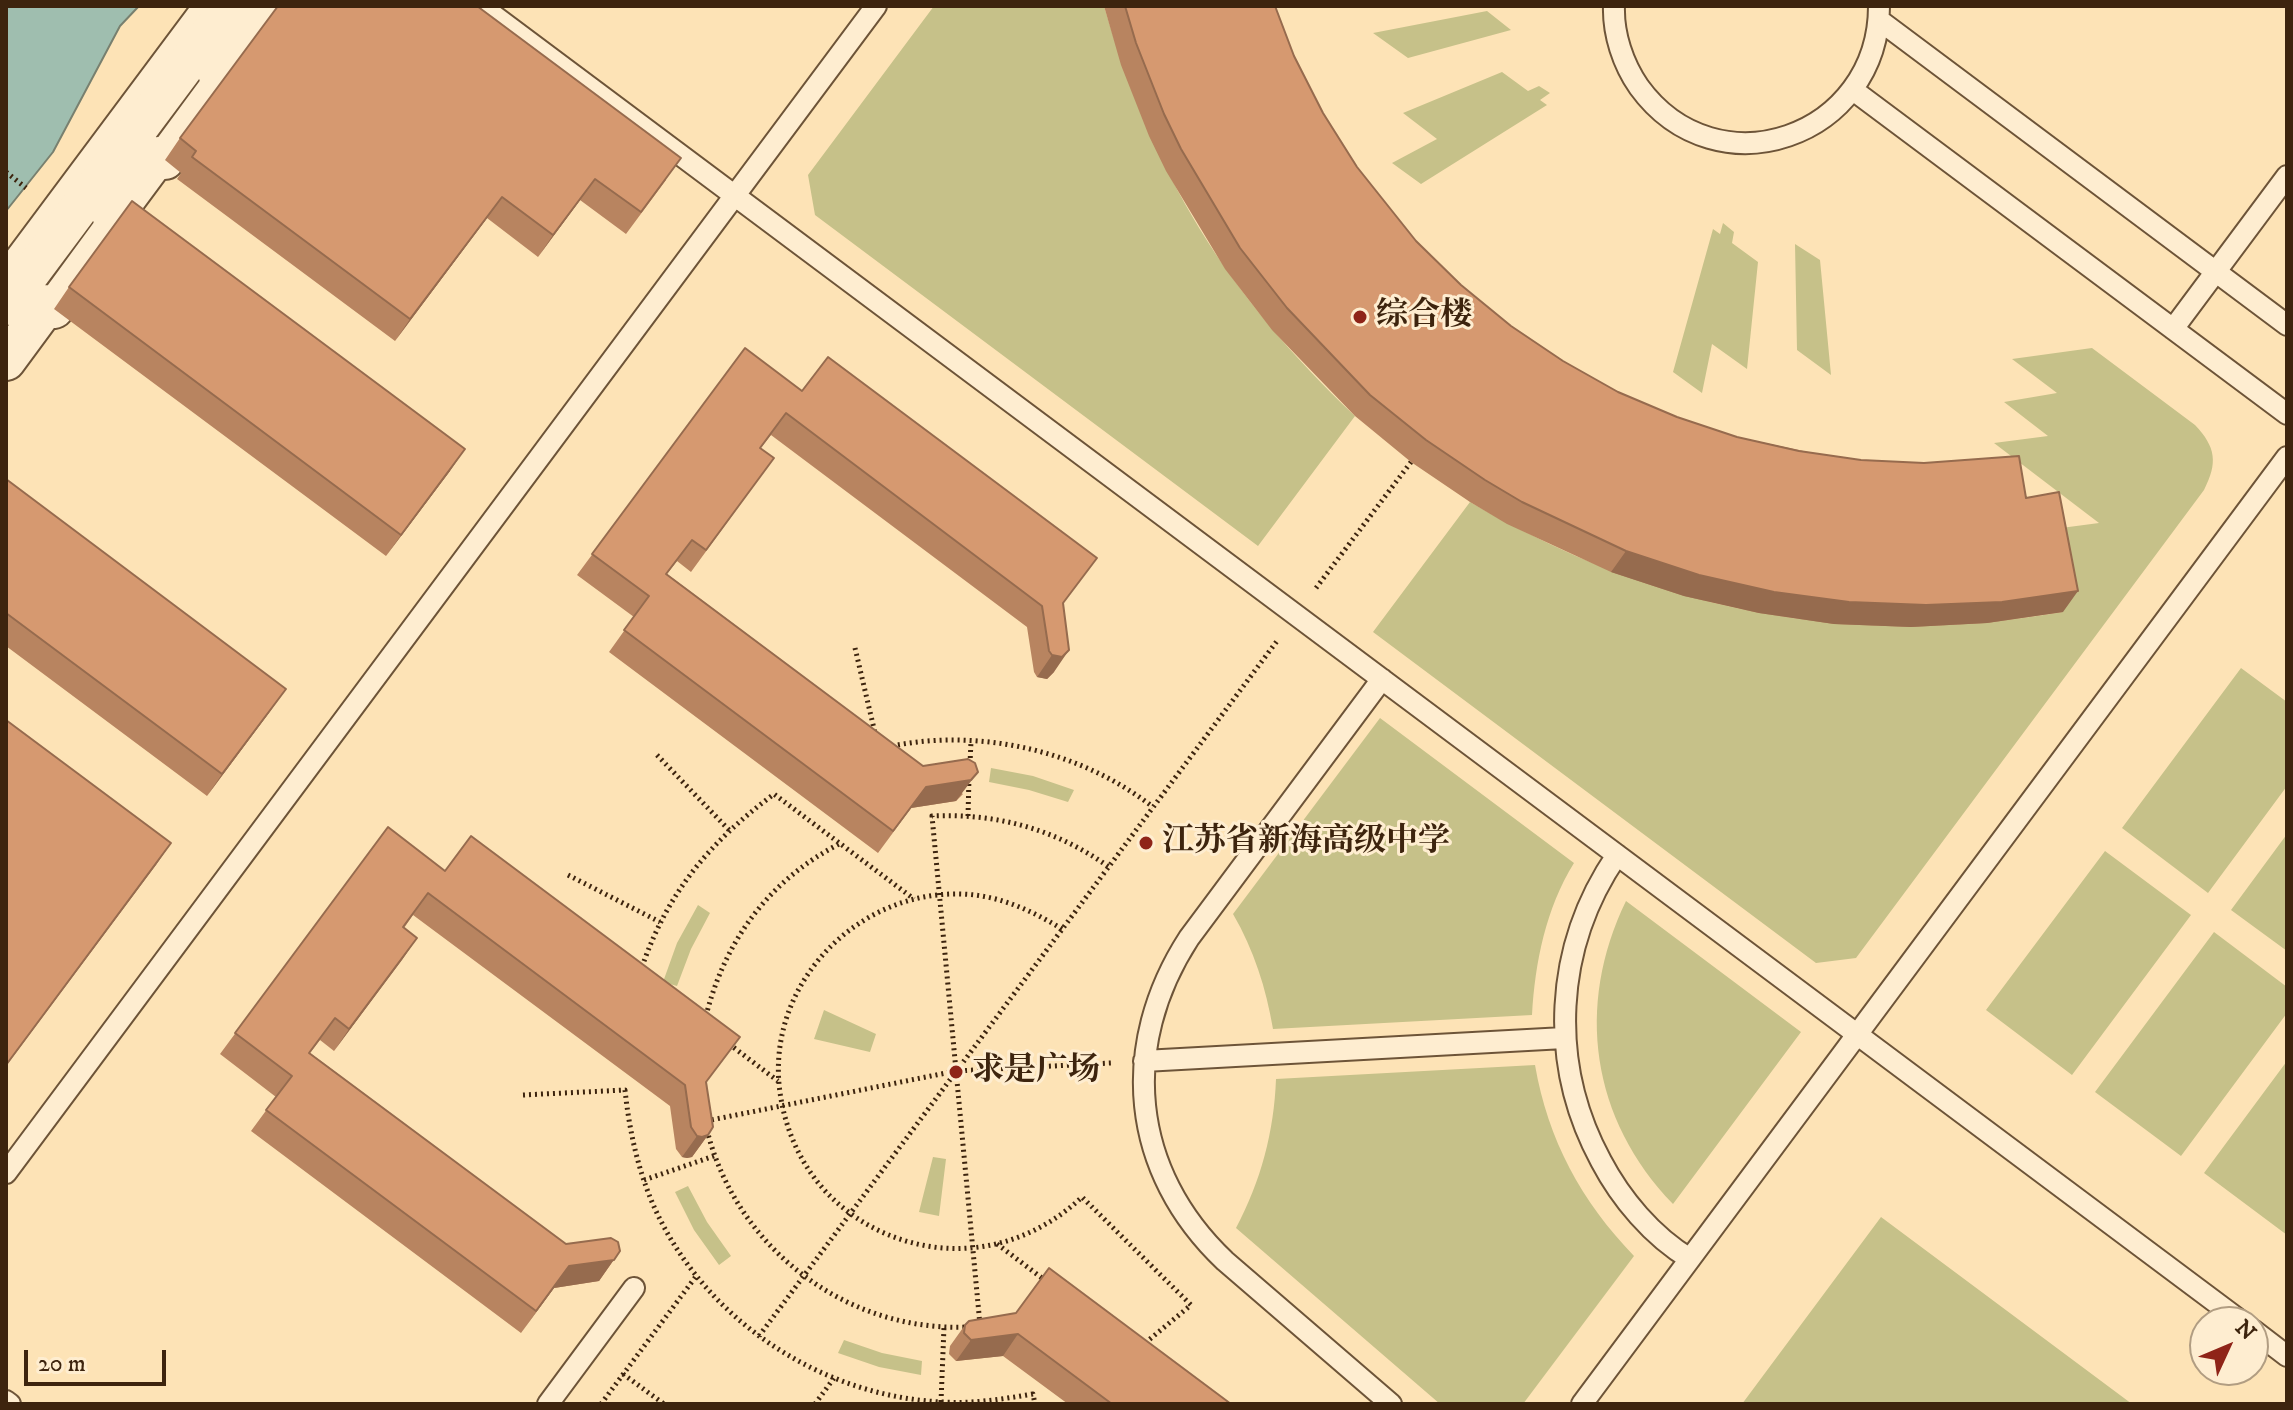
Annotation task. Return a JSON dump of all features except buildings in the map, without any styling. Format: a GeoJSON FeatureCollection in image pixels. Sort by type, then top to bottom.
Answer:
{"type":"FeatureCollection","features":[{"type":"Feature","properties":{"kind":"street"},"geometry":{"type":"LineString","coordinates":[[6,306],[230,6]]}},
{"type":"Feature","properties":{"kind":"street"},"geometry":{"type":"LineString","coordinates":[[6,361],[48,304],[54,309],[117,223],[112,218],[158,156],[165,160],[202,110],[224,80],[218,76],[268,6]]}},
{"type":"Feature","properties":{"kind":"lane"},"geometry":{"type":"LineString","coordinates":[[6,270],[203,6]]}},
{"type":"Feature","properties":{"kind":"lane"},"geometry":{"type":"LineString","coordinates":[[481,6],[2221,1306]]}},
{"type":"Feature","properties":{"kind":"lane"},"geometry":{"type":"LineString","coordinates":[[6,1173],[876,6]]}},
{"type":"Feature","properties":{"kind":"lane"},"geometry":{"type":"LineString","coordinates":[[1614,6],[1617,38],[1633,78],[1654,105],[1667,116],[1706,136],[1749,143],[1783,138],[1815,125],[1842,103],[1870,60],[1879,13],[2287,325]]}},
{"type":"Feature","properties":{"kind":"lane"},"geometry":{"type":"LineString","coordinates":[[1853,90],[2287,414]]}},
{"type":"Feature","properties":{"kind":"lane"},"geometry":{"type":"LineString","coordinates":[[2173,329],[2287,176]]}},
{"type":"Feature","properties":{"kind":"lane"},"geometry":{"type":"LineString","coordinates":[[1582,1404],[2287,457]]}},
{"type":"Feature","properties":{"kind":"lane"},"geometry":{"type":"LineString","coordinates":[[1382,679],[1180,952],[1157,997],[1144,1061],[1144,1098],[1154,1148],[1173,1195],[1191,1224],[1225,1261],[1391,1404]]}},
{"type":"Feature","properties":{"kind":"lane"},"geometry":{"type":"LineString","coordinates":[[1617,855],[1590,901],[1576,938],[1567,978],[1564,1038],[1569,1078],[1580,1117],[1606,1171],[1642,1219],[1690,1259]]}},
{"type":"Feature","properties":{"kind":"lane"},"geometry":{"type":"LineString","coordinates":[[1144,1061],[1564,1038]]}},
{"type":"Feature","properties":{"kind":"lane"},"geometry":{"type":"LineString","coordinates":[[548,1404],[634,1288]]}},
{"type":"Feature","properties":{"kind":"lane"},"geometry":{"type":"LineString","coordinates":[[2269,1342],[2287,1356]]}},
{"type":"Feature","properties":{"kind":"path"},"geometry":{"type":"LineString","coordinates":[[6,172],[33,193]]}},
{"type":"Feature","properties":{"kind":"path"},"geometry":{"type":"LineString","coordinates":[[759,1336],[1411,462]]}},
{"type":"Feature","properties":{"kind":"path"},"geometry":{"type":"LineString","coordinates":[[855,648],[876,735]]}},
{"type":"Feature","properties":{"kind":"path"},"geometry":{"type":"LineString","coordinates":[[879,749],[925,742],[971,741],[1016,747],[1061,758],[1104,776],[1153,807]]}},
{"type":"Feature","properties":{"kind":"path"},"geometry":{"type":"LineString","coordinates":[[968,816],[971,741]]}},
{"type":"Feature","properties":{"kind":"path"},"geometry":{"type":"LineString","coordinates":[[657,755],[729,830]]}},
{"type":"Feature","properties":{"kind":"path"},"geometry":{"type":"LineString","coordinates":[[639,976],[660,922],[690,873],[729,830],[774,794],[914,899]]}},
{"type":"Feature","properties":{"kind":"path"},"geometry":{"type":"LineString","coordinates":[[1109,867],[1078,847],[1038,829],[1003,820],[932,816],[956,1071],[972,1248],[980,1327],[909,1323],[874,1313],[841,1300],[803,1276],[758,1233],[738,1204],[714,1156],[705,1121],[956,1071],[1144,1061]]}},
{"type":"Feature","properties":{"kind":"path"},"geometry":{"type":"LineString","coordinates":[[704,1025],[716,980],[750,918],[787,878],[841,843]]}},
{"type":"Feature","properties":{"kind":"path"},"geometry":{"type":"LineString","coordinates":[[568,875],[660,922]]}},
{"type":"Feature","properties":{"kind":"path"},"geometry":{"type":"LineString","coordinates":[[1062,929],[1013,903],[976,895],[914,899],[858,923],[813,965],[800,986],[786,1020],[779,1056],[779,1081],[785,1118],[798,1152],[818,1184],[845,1210],[876,1230],[911,1243],[947,1249],[997,1244],[1043,1227],[1082,1197],[1191,1305],[1138,1349]]}},
{"type":"Feature","properties":{"kind":"path"},"geometry":{"type":"LineString","coordinates":[[717,1035],[779,1081]]}},
{"type":"Feature","properties":{"kind":"path"},"geometry":{"type":"LineString","coordinates":[[523,1095],[625,1090],[632,1135],[644,1180],[662,1222],[697,1275],[732,1314],[787,1356],[834,1378],[895,1396],[941,1402],[987,1401],[1033,1394],[1035,1404]]}},
{"type":"Feature","properties":{"kind":"path"},"geometry":{"type":"LineString","coordinates":[[644,1180],[714,1156]]}},
{"type":"Feature","properties":{"kind":"path"},"geometry":{"type":"LineString","coordinates":[[997,1244],[1048,1282]]}},
{"type":"Feature","properties":{"kind":"path"},"geometry":{"type":"LineString","coordinates":[[601,1404],[697,1275]]}},
{"type":"Feature","properties":{"kind":"path"},"geometry":{"type":"LineString","coordinates":[[941,1402],[944,1327]]}},
{"type":"Feature","properties":{"kind":"path"},"geometry":{"type":"LineString","coordinates":[[623,1374],[664,1404]]}},
{"type":"Feature","properties":{"kind":"path"},"geometry":{"type":"LineString","coordinates":[[815,1404],[834,1378]]}},
{"type":"Feature","properties":{"kind":"shaded area"},"geometry":{"type":"Polygon","coordinates":[[[6,6],[139,6],[120,26],[53,152],[6,211],[6,6]]]}},
{"type":"Feature","properties":{"kind":"shaded area"},"geometry":{"type":"Polygon","coordinates":[[[934,6],[1104,6],[1146,125],[1200,229],[1268,324],[1355,416],[1258,546],[815,215],[808,175],[934,6]]]}},
{"type":"Feature","properties":{"kind":"shaded area"},"geometry":{"type":"Polygon","coordinates":[[[1487,11],[1511,30],[1408,58],[1373,33],[1487,11]]]}},
{"type":"Feature","properties":{"kind":"shaded area"},"geometry":{"type":"Polygon","coordinates":[[[1502,72],[1528,91],[1539,86],[1550,93],[1540,100],[1547,105],[1421,184],[1392,163],[1437,139],[1403,113],[1502,72]]]}},
{"type":"Feature","properties":{"kind":"shaded area"},"geometry":{"type":"Polygon","coordinates":[[[1723,223],[1734,232],[1732,243],[1758,262],[1747,369],[1712,344],[1702,393],[1673,372],[1713,229],[1720,234],[1723,223]]]}},
{"type":"Feature","properties":{"kind":"shaded area"},"geometry":{"type":"Polygon","coordinates":[[[1795,244],[1820,260],[1831,375],[1797,350],[1795,244]]]}},
{"type":"Feature","properties":{"kind":"shaded area"},"geometry":{"type":"Polygon","coordinates":[[[2092,348],[2195,425],[2213,456],[2208,480],[2204,490],[1856,958],[1816,963],[1373,632],[1470,502],[1540,540],[1611,570],[1683,594],[1756,612],[1830,622],[1905,626],[1983,622],[2062,612],[2046,530],[2099,523],[1994,443],[2048,436],[2004,402],[2057,393],[2012,359],[2092,348]]]}},
{"type":"Feature","properties":{"kind":"shaded area"},"geometry":{"type":"Polygon","coordinates":[[[2241,668],[2287,702],[2287,786],[2208,893],[2122,828],[2241,668]]]}},
{"type":"Feature","properties":{"kind":"shaded area"},"geometry":{"type":"Polygon","coordinates":[[[1380,718],[1574,863],[1549,917],[1536,975],[1532,1015],[1273,1029],[1258,970],[1233,914],[1380,718]]]}},
{"type":"Feature","properties":{"kind":"shaded area"},"geometry":{"type":"Polygon","coordinates":[[[991,768],[1033,776],[1074,790],[1068,802],[989,782],[991,768]]]}},
{"type":"Feature","properties":{"kind":"shaded area"},"geometry":{"type":"Polygon","coordinates":[[[2287,834],[2287,951],[2231,910],[2287,834]]]}},
{"type":"Feature","properties":{"kind":"shaded area"},"geometry":{"type":"Polygon","coordinates":[[[2105,851],[2191,915],[2072,1075],[1986,1010],[2105,851]]]}},
{"type":"Feature","properties":{"kind":"shaded area"},"geometry":{"type":"Polygon","coordinates":[[[1626,901],[1801,1032],[1673,1204],[1645,1171],[1624,1136],[1609,1098],[1600,1060],[1597,1021],[1600,981],[1610,941],[1626,901]]]}},
{"type":"Feature","properties":{"kind":"shaded area"},"geometry":{"type":"Polygon","coordinates":[[[698,905],[710,913],[691,949],[677,986],[663,982],[677,943],[698,905]]]}},
{"type":"Feature","properties":{"kind":"shaded area"},"geometry":{"type":"Polygon","coordinates":[[[2214,932],[2287,987],[2287,1013],[2181,1156],[2095,1092],[2214,932]]]}},
{"type":"Feature","properties":{"kind":"shaded area"},"geometry":{"type":"Polygon","coordinates":[[[824,1010],[876,1034],[870,1052],[814,1039],[824,1010]]]}},
{"type":"Feature","properties":{"kind":"shaded area"},"geometry":{"type":"Polygon","coordinates":[[[2287,1061],[2287,1235],[2204,1173],[2287,1061]]]}},
{"type":"Feature","properties":{"kind":"shaded area"},"geometry":{"type":"Polygon","coordinates":[[[1535,1065],[1548,1119],[1570,1168],[1598,1214],[1634,1256],[1523,1404],[1440,1404],[1236,1228],[1265,1156],[1276,1079],[1535,1065]]]}},
{"type":"Feature","properties":{"kind":"shaded area"},"geometry":{"type":"Polygon","coordinates":[[[933,1157],[946,1159],[939,1216],[919,1212],[933,1157]]]}},
{"type":"Feature","properties":{"kind":"shaded area"},"geometry":{"type":"Polygon","coordinates":[[[688,1186],[707,1222],[731,1256],[719,1265],[694,1230],[675,1192],[688,1186]]]}},
{"type":"Feature","properties":{"kind":"shaded area"},"geometry":{"type":"Polygon","coordinates":[[[1881,1217],[2132,1404],[1742,1404],[1881,1217]]]}},
{"type":"Feature","properties":{"kind":"shaded area"},"geometry":{"type":"Polygon","coordinates":[[[844,1340],[882,1353],[922,1361],[921,1375],[879,1367],[838,1353],[844,1340]]]}},
{"type":"Feature","properties":{"kind":"place","name":"综合楼"},"geometry":{"type":"Point","coordinates":[1360,317]}},
{"type":"Feature","properties":{"kind":"place","name":"江苏省新海高级中学"},"geometry":{"type":"Point","coordinates":[1146,843]}},
{"type":"Feature","properties":{"kind":"place","name":"求是广场"},"geometry":{"type":"Point","coordinates":[956,1072]}}]}
